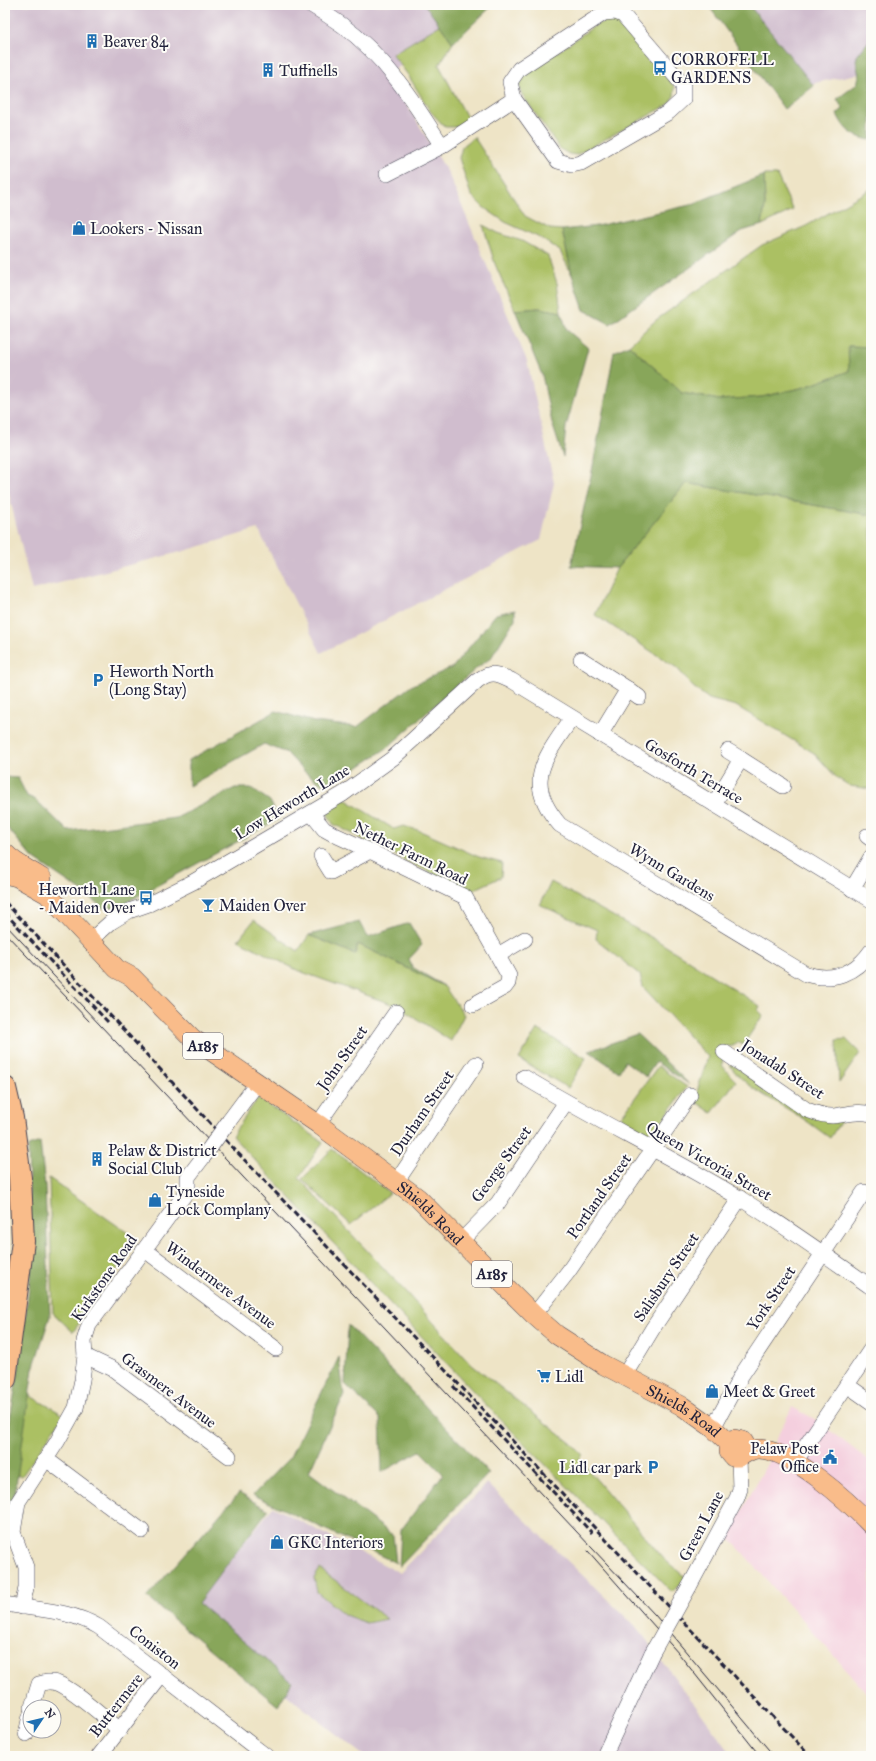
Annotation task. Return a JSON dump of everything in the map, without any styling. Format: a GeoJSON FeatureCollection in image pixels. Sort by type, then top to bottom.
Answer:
{"type":"FeatureCollection","features":[{"type":"Feature","properties":{"kind":"highway"},"geometry":{"type":"LineString","coordinates":[[5,1088],[12,1118],[20,1178],[23,1241],[5,1379]]}},
{"type":"Feature","properties":{"kind":"main road","name":"A185"},"geometry":{"type":"LineString","coordinates":[[8,864],[30,869],[56,888],[95,936]]}},
{"type":"Feature","properties":{"kind":"main road","name":"Shields Road"},"geometry":{"type":"LineString","coordinates":[[95,936],[117,969],[132,977],[192,1038],[318,1124],[418,1198],[534,1315],[557,1335],[582,1352],[624,1376],[682,1406],[713,1428],[738,1451]]}},
{"type":"Feature","properties":{"kind":"main road"},"geometry":{"type":"LineString","coordinates":[[738,1451],[762,1449],[795,1462],[844,1499],[871,1525]]}},
{"type":"Feature","properties":{"kind":"street"},"geometry":{"type":"LineString","coordinates":[[311,5],[342,25],[374,52],[398,79],[442,146]]}},
{"type":"Feature","properties":{"kind":"street"},"geometry":{"type":"LineString","coordinates":[[604,12],[615,12],[623,15],[683,85],[683,99],[662,116],[582,163],[572,165],[558,161],[514,99],[510,82],[518,69],[604,12]]}},
{"type":"Feature","properties":{"kind":"street"},"geometry":{"type":"LineString","coordinates":[[387,174],[442,146],[514,99]]}},
{"type":"Feature","properties":{"kind":"street"},"geometry":{"type":"LineString","coordinates":[[581,659],[634,693],[600,735]]}},
{"type":"Feature","properties":{"kind":"street","name":"Low Heworth Lane"},"geometry":{"type":"LineString","coordinates":[[95,936],[111,922],[129,911],[149,904],[193,882],[344,794],[393,758],[477,681],[487,674],[497,674]]}},
{"type":"Feature","properties":{"kind":"street","name":"Gosforth Terrace"},"geometry":{"type":"LineString","coordinates":[[497,674],[511,680],[871,900]]}},
{"type":"Feature","properties":{"kind":"street","name":"Wynn Gardens"},"geometry":{"type":"LineString","coordinates":[[572,718],[546,758],[541,772],[539,786],[542,800],[560,825],[806,974],[829,978],[842,974],[855,968],[871,951]]}},
{"type":"Feature","properties":{"kind":"street"},"geometry":{"type":"LineString","coordinates":[[728,751],[783,786]]}},
{"type":"Feature","properties":{"kind":"street"},"geometry":{"type":"LineString","coordinates":[[714,804],[741,759]]}},
{"type":"Feature","properties":{"kind":"street","name":"Nether Farm Road"},"geometry":{"type":"LineString","coordinates":[[312,813],[324,829],[333,834],[465,897],[509,976],[508,983],[505,987],[473,1005]]}},
{"type":"Feature","properties":{"kind":"street"},"geometry":{"type":"LineString","coordinates":[[321,856],[332,872],[370,851]]}},
{"type":"Feature","properties":{"kind":"street"},"geometry":{"type":"LineString","coordinates":[[852,889],[871,857]]}},
{"type":"Feature","properties":{"kind":"street"},"geometry":{"type":"LineString","coordinates":[[498,955],[525,939]]}},
{"type":"Feature","properties":{"kind":"street","name":"John Street"},"geometry":{"type":"LineString","coordinates":[[318,1124],[396,1012]]}},
{"type":"Feature","properties":{"kind":"street","name":"Jonadab Street"},"geometry":{"type":"LineString","coordinates":[[730,1052],[807,1110],[818,1114],[831,1116],[857,1113],[871,1114]]}},
{"type":"Feature","properties":{"kind":"street","name":"Durham Street"},"geometry":{"type":"LineString","coordinates":[[397,1181],[476,1064]]}},
{"type":"Feature","properties":{"kind":"street","name":"Queen Victoria Street"},"geometry":{"type":"LineString","coordinates":[[524,1077],[566,1102],[654,1149],[740,1198],[871,1287]]}},
{"type":"Feature","properties":{"kind":"street","name":"Kirkstone Road"},"geometry":{"type":"LineString","coordinates":[[22,1607],[26,1588],[26,1567],[13,1532],[18,1502],[46,1459],[76,1408],[85,1356],[84,1341],[89,1325],[188,1190],[188,1177],[258,1082]]}},
{"type":"Feature","properties":{"kind":"street","name":"Portland Street"},"geometry":{"type":"LineString","coordinates":[[534,1315],[568,1272],[690,1095]]}},
{"type":"Feature","properties":{"kind":"street","name":"George Street"},"geometry":{"type":"LineString","coordinates":[[460,1242],[498,1203],[566,1102]]}},
{"type":"Feature","properties":{"kind":"street","name":"York Street"},"geometry":{"type":"LineString","coordinates":[[713,1428],[741,1376],[864,1192]]}},
{"type":"Feature","properties":{"kind":"street","name":"Salisbury Street"},"geometry":{"type":"LineString","coordinates":[[624,1376],[653,1328],[740,1198]]}},
{"type":"Feature","properties":{"kind":"street","name":"Windermere Avenue"},"geometry":{"type":"LineString","coordinates":[[145,1250],[276,1349]]}},
{"type":"Feature","properties":{"kind":"street"},"geometry":{"type":"LineString","coordinates":[[795,1462],[871,1349]]}},
{"type":"Feature","properties":{"kind":"street","name":"Grasmere Avenue"},"geometry":{"type":"LineString","coordinates":[[85,1356],[113,1368],[229,1456]]}},
{"type":"Feature","properties":{"kind":"street"},"geometry":{"type":"LineString","coordinates":[[847,1385],[871,1402]]}},
{"type":"Feature","properties":{"kind":"street","name":"Green Lane"},"geometry":{"type":"LineString","coordinates":[[604,1756],[652,1653],[737,1498],[740,1489],[738,1451]]}},
{"type":"Feature","properties":{"kind":"street"},"geometry":{"type":"LineString","coordinates":[[46,1459],[142,1531]]}},
{"type":"Feature","properties":{"kind":"street","name":"Coniston"},"geometry":{"type":"LineString","coordinates":[[5,1604],[75,1615],[99,1626],[266,1756]]}},
{"type":"Feature","properties":{"kind":"street","name":"Buttermere"},"geometry":{"type":"LineString","coordinates":[[99,1756],[162,1675]]}},
{"type":"Feature","properties":{"kind":"street"},"geometry":{"type":"LineString","coordinates":[[34,1699],[39,1684],[48,1681],[57,1683],[70,1691],[120,1730]]}},
{"type":"Feature","properties":{"kind":"shaded area"},"geometry":{"type":"Polygon","coordinates":[[[5,5],[482,5],[385,77],[404,100],[448,173],[527,361],[554,483],[541,540],[321,653],[258,529],[184,551],[32,590],[5,478],[5,5]]]}},
{"type":"Feature","properties":{"kind":"shaded area"},"geometry":{"type":"Polygon","coordinates":[[[743,5],[871,5],[871,71],[810,84],[743,5]]]}},
{"type":"Feature","properties":{"kind":"shaded area"},"geometry":{"type":"Polygon","coordinates":[[[792,1407],[813,1418],[871,1462],[871,1698],[728,1536],[768,1462],[774,1443],[792,1407]]]}},
{"type":"Feature","properties":{"kind":"shaded area"},"geometry":{"type":"Polygon","coordinates":[[[487,1483],[639,1630],[733,1756],[364,1756],[186,1615],[273,1507],[400,1573],[487,1483]]]}},
{"type":"Feature","properties":{"kind":"green space"},"geometry":{"type":"Polygon","coordinates":[[[425,5],[493,5],[453,43],[425,5]]]}},
{"type":"Feature","properties":{"kind":"green space"},"geometry":{"type":"Polygon","coordinates":[[[708,5],[749,5],[814,86],[784,109],[708,5]]]}},
{"type":"Feature","properties":{"kind":"green space"},"geometry":{"type":"Polygon","coordinates":[[[606,20],[617,21],[629,28],[675,87],[674,96],[668,105],[576,155],[569,154],[560,149],[521,93],[519,84],[521,77],[596,25],[606,20]]]}},
{"type":"Feature","properties":{"kind":"green space"},"geometry":{"type":"Polygon","coordinates":[[[440,25],[453,43],[439,65],[470,123],[456,127],[445,127],[430,111],[408,75],[392,54],[440,25]]]}},
{"type":"Feature","properties":{"kind":"green space"},"geometry":{"type":"Polygon","coordinates":[[[871,38],[870,140],[858,137],[846,129],[837,114],[843,109],[837,99],[857,84],[859,76],[856,61],[857,56],[871,38]]]}},
{"type":"Feature","properties":{"kind":"green space"},"geometry":{"type":"Polygon","coordinates":[[[474,137],[525,216],[550,229],[562,230],[572,275],[560,251],[540,238],[505,222],[483,207],[471,195],[459,158],[462,147],[474,137]]]}},
{"type":"Feature","properties":{"kind":"green space"},"geometry":{"type":"Polygon","coordinates":[[[764,175],[777,175],[793,210],[762,225],[765,205],[764,175]]]}},
{"type":"Feature","properties":{"kind":"green space"},"geometry":{"type":"Polygon","coordinates":[[[764,175],[765,205],[762,225],[742,231],[610,324],[584,310],[572,275],[562,230],[597,226],[690,205],[764,175]]]}},
{"type":"Feature","properties":{"kind":"green space"},"geometry":{"type":"Polygon","coordinates":[[[871,189],[871,347],[849,346],[849,371],[805,387],[762,397],[719,400],[682,393],[629,345],[656,320],[762,245],[806,226],[871,189]]]}},
{"type":"Feature","properties":{"kind":"green space"},"geometry":{"type":"Polygon","coordinates":[[[483,225],[498,233],[522,241],[548,256],[557,283],[561,312],[539,308],[515,310],[495,264],[483,225]]]}},
{"type":"Feature","properties":{"kind":"green space"},"geometry":{"type":"Polygon","coordinates":[[[540,308],[561,312],[567,330],[588,348],[566,427],[563,457],[552,423],[542,375],[515,310],[540,308]]]}},
{"type":"Feature","properties":{"kind":"green space"},"geometry":{"type":"Polygon","coordinates":[[[629,345],[682,393],[719,400],[762,397],[805,387],[849,371],[848,346],[871,347],[871,515],[686,483],[617,568],[571,566],[592,471],[614,352],[629,345]]]}},
{"type":"Feature","properties":{"kind":"green space"},"geometry":{"type":"Polygon","coordinates":[[[686,483],[871,515],[871,789],[850,786],[837,778],[814,753],[736,706],[709,699],[693,687],[677,668],[595,615],[617,568],[686,483]]]}},
{"type":"Feature","properties":{"kind":"green space"},"geometry":{"type":"Polygon","coordinates":[[[515,610],[515,619],[491,658],[478,667],[387,748],[348,774],[324,786],[304,771],[287,753],[264,744],[189,786],[189,760],[276,711],[314,722],[357,727],[411,686],[453,667],[496,614],[515,610]]]}},
{"type":"Feature","properties":{"kind":"green space"},"geometry":{"type":"Polygon","coordinates":[[[5,777],[18,778],[27,796],[36,800],[68,831],[176,818],[235,788],[251,788],[270,801],[279,819],[118,907],[103,908],[83,892],[33,858],[5,825],[5,777]]]}},
{"type":"Feature","properties":{"kind":"green space"},"geometry":{"type":"Polygon","coordinates":[[[343,798],[394,829],[403,826],[418,830],[479,857],[502,863],[501,877],[469,892],[333,824],[326,811],[343,798]]]}},
{"type":"Feature","properties":{"kind":"green space"},"geometry":{"type":"Polygon","coordinates":[[[551,882],[658,941],[760,1006],[758,1010],[763,1015],[743,1045],[738,1042],[733,1046],[725,1047],[722,1065],[736,1081],[712,1113],[696,1102],[698,1088],[708,1057],[643,987],[640,975],[596,939],[597,930],[540,905],[551,882]]]}},
{"type":"Feature","properties":{"kind":"green space"},"geometry":{"type":"Polygon","coordinates":[[[254,920],[298,951],[309,935],[355,954],[358,944],[444,986],[464,1015],[451,1041],[397,1006],[299,971],[238,940],[254,920]]]}},
{"type":"Feature","properties":{"kind":"green space"},"geometry":{"type":"Polygon","coordinates":[[[359,922],[368,937],[409,923],[422,945],[409,959],[412,967],[444,986],[358,944],[355,954],[309,935],[359,922]]]}},
{"type":"Feature","properties":{"kind":"green space"},"geometry":{"type":"Polygon","coordinates":[[[537,1029],[586,1058],[568,1088],[519,1059],[537,1029]]]}},
{"type":"Feature","properties":{"kind":"green space"},"geometry":{"type":"Polygon","coordinates":[[[637,1034],[689,1084],[656,1062],[646,1077],[625,1061],[619,1072],[589,1051],[637,1034]]]}},
{"type":"Feature","properties":{"kind":"green space"},"geometry":{"type":"Polygon","coordinates":[[[846,1039],[860,1053],[839,1083],[837,1040],[846,1039]]]}},
{"type":"Feature","properties":{"kind":"green space"},"geometry":{"type":"Polygon","coordinates":[[[730,1064],[841,1121],[830,1138],[803,1119],[750,1086],[741,1079],[730,1064]]]}},
{"type":"Feature","properties":{"kind":"green space"},"geometry":{"type":"Polygon","coordinates":[[[658,1066],[687,1087],[650,1138],[621,1117],[658,1066]]]}},
{"type":"Feature","properties":{"kind":"green space"},"geometry":{"type":"Polygon","coordinates":[[[258,1098],[323,1142],[299,1178],[472,1365],[572,1444],[583,1455],[579,1459],[664,1559],[686,1578],[672,1592],[490,1409],[232,1136],[258,1098]]]}},
{"type":"Feature","properties":{"kind":"green space"},"geometry":{"type":"Polygon","coordinates":[[[40,1142],[45,1186],[50,1316],[33,1369],[5,1561],[5,1448],[19,1367],[31,1272],[28,1146],[40,1142]]]}},
{"type":"Feature","properties":{"kind":"green space"},"geometry":{"type":"Polygon","coordinates":[[[332,1149],[390,1193],[351,1225],[302,1179],[332,1149]]]}},
{"type":"Feature","properties":{"kind":"green space"},"geometry":{"type":"Polygon","coordinates":[[[49,1178],[138,1240],[73,1332],[53,1313],[49,1178]]]}},
{"type":"Feature","properties":{"kind":"green space"},"geometry":{"type":"Polygon","coordinates":[[[348,1325],[489,1473],[399,1567],[401,1530],[443,1474],[420,1451],[382,1472],[380,1418],[345,1384],[348,1325]]]}},
{"type":"Feature","properties":{"kind":"green space"},"geometry":{"type":"Polygon","coordinates":[[[339,1357],[344,1395],[309,1472],[393,1535],[396,1563],[253,1495],[290,1457],[339,1357]]]}},
{"type":"Feature","properties":{"kind":"green space"},"geometry":{"type":"Polygon","coordinates":[[[25,1393],[64,1415],[22,1476],[11,1473],[25,1393]]]}},
{"type":"Feature","properties":{"kind":"green space"},"geometry":{"type":"Polygon","coordinates":[[[239,1493],[268,1510],[198,1603],[292,1682],[278,1706],[147,1597],[239,1493]]]}},
{"type":"Feature","properties":{"kind":"green space"},"geometry":{"type":"Polygon","coordinates":[[[320,1569],[387,1619],[366,1623],[345,1615],[317,1592],[314,1578],[320,1569]]]}},
{"type":"Feature","properties":{"kind":"tram line"},"geometry":{"type":"LineString","coordinates":[[5,924],[655,1615],[774,1756]]}},
{"type":"Feature","properties":{"kind":"tram line"},"geometry":{"type":"LineString","coordinates":[[5,933],[89,1021]]}},
{"type":"Feature","properties":{"kind":"tram line"},"geometry":{"type":"LineString","coordinates":[[588,1551],[679,1654],[760,1756]]}},
{"type":"Feature","properties":{"kind":"railway"},"geometry":{"type":"LineString","coordinates":[[5,902],[235,1150],[509,1437],[810,1756]]}},
{"type":"Feature","properties":{"kind":"railway"},"geometry":{"type":"LineString","coordinates":[[5,913],[108,1022]]}},
{"type":"Feature","properties":{"kind":"railway"},"geometry":{"type":"LineString","coordinates":[[453,1386],[592,1533]]}},
{"type":"Feature","properties":{"kind":"place","name":"Beaver 84"},"geometry":{"type":"Point","coordinates":[92,41]}},
{"type":"Feature","properties":{"kind":"place","name":"CORROFELL GARDENS"},"geometry":{"type":"Point","coordinates":[660,68]}},
{"type":"Feature","properties":{"kind":"place","name":"Tuffnells"},"geometry":{"type":"Point","coordinates":[268,70]}},
{"type":"Feature","properties":{"kind":"place","name":"Lookers - Nissan"},"geometry":{"type":"Point","coordinates":[79,228]}},
{"type":"Feature","properties":{"kind":"place","name":"Heworth North (Long Stay)"},"geometry":{"type":"Point","coordinates":[98,680]}},
{"type":"Feature","properties":{"kind":"place","name":"Heworth Lane - Maiden Over"},"geometry":{"type":"Point","coordinates":[146,898]}},
{"type":"Feature","properties":{"kind":"place","name":"Maiden Over"},"geometry":{"type":"Point","coordinates":[208,905]}},
{"type":"Feature","properties":{"kind":"place","name":"Pelaw & District Social Club"},"geometry":{"type":"Point","coordinates":[97,1159]}},
{"type":"Feature","properties":{"kind":"place","name":"Tyneside Lock Complany"},"geometry":{"type":"Point","coordinates":[155,1200]}},
{"type":"Feature","properties":{"kind":"place","name":"Lidl"},"geometry":{"type":"Point","coordinates":[544,1376]}},
{"type":"Feature","properties":{"kind":"place","name":"Meet & Greet"},"geometry":{"type":"Point","coordinates":[712,1391]}},
{"type":"Feature","properties":{"kind":"place","name":"Pelaw Post Office"},"geometry":{"type":"Point","coordinates":[830,1457]}},
{"type":"Feature","properties":{"kind":"place","name":"Lidl car park"},"geometry":{"type":"Point","coordinates":[653,1467]}},
{"type":"Feature","properties":{"kind":"place","name":"GKC Interiors"},"geometry":{"type":"Point","coordinates":[277,1542]}}]}
